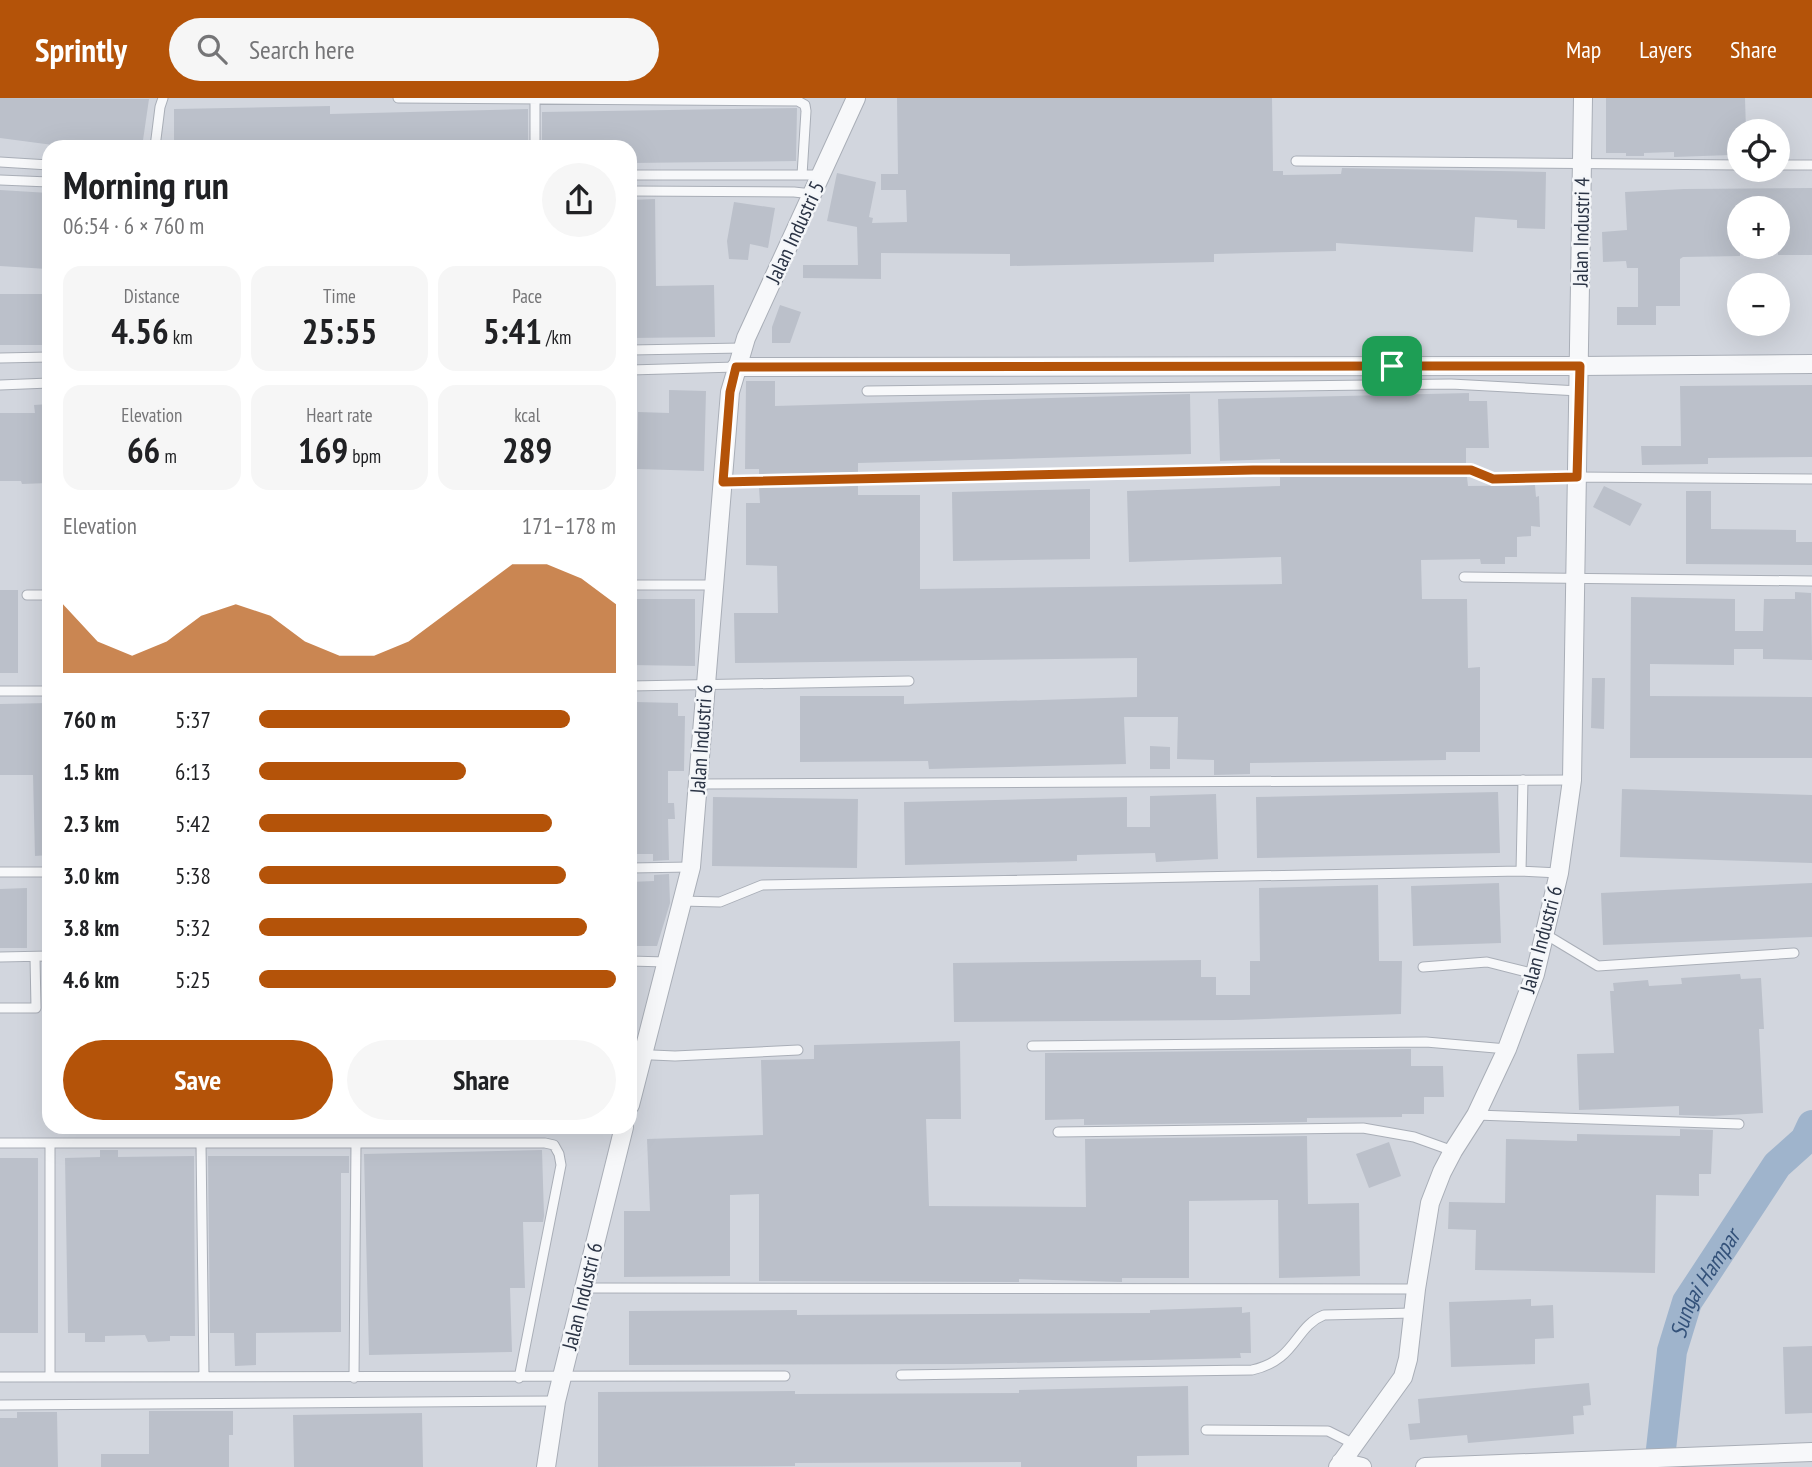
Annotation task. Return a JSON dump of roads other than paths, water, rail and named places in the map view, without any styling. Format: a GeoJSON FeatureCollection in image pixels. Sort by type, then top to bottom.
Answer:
{"type":"FeatureCollection","features":[{"type":"Feature","properties":{"kind":"street","name":"Jalan Industri 5"},"geometry":{"type":"LineString","coordinates":[[736,367],[742,348],[856,98]]}},
{"type":"Feature","properties":{"kind":"street","name":"Jalan Industri 4"},"geometry":{"type":"LineString","coordinates":[[1580,366],[1583,98]]}},
{"type":"Feature","properties":{"kind":"street"},"geometry":{"type":"LineString","coordinates":[[736,367],[1812,364]]}},
{"type":"Feature","properties":{"kind":"street","name":"Jalan Industri 6"},"geometry":{"type":"LineString","coordinates":[[1340,1464],[1403,1377],[1408,1359],[1430,1203],[1442,1172],[1476,1115],[1507,1049],[1535,974],[1559,873],[1572,780],[1580,366]]}},
{"type":"Feature","properties":{"kind":"street","name":"Jalan Industri 6"},"geometry":{"type":"LineString","coordinates":[[637,1051],[666,962],[691,867],[730,392],[736,367]]}},
{"type":"Feature","properties":{"kind":"street","name":"Jalan Industri 6"},"geometry":{"type":"LineString","coordinates":[[546,1467],[561,1378],[622,1134]]}},
{"type":"Feature","properties":{"kind":"street"},"geometry":{"type":"LineString","coordinates":[[1425,1467],[1812,1452]]}},
{"type":"Feature","properties":{"kind":"street"},"geometry":{"type":"LineString","coordinates":[[1340,1464],[1363,1467]]}},
{"type":"Feature","properties":{"kind":"lane"},"geometry":{"type":"LineString","coordinates":[[157,140],[163,98]]}},
{"type":"Feature","properties":{"kind":"lane"},"geometry":{"type":"LineString","coordinates":[[398,98],[798,101],[805,105],[806,111],[802,175]]}},
{"type":"Feature","properties":{"kind":"lane"},"geometry":{"type":"LineString","coordinates":[[535,100],[535,140]]}},
{"type":"Feature","properties":{"kind":"lane"},"geometry":{"type":"LineString","coordinates":[[1296,161],[1727,165]]}},
{"type":"Feature","properties":{"kind":"lane"},"geometry":{"type":"LineString","coordinates":[[0,162],[42,165]]}},
{"type":"Feature","properties":{"kind":"lane"},"geometry":{"type":"LineString","coordinates":[[1790,165],[1812,165]]}},
{"type":"Feature","properties":{"kind":"lane"},"geometry":{"type":"LineString","coordinates":[[637,174],[821,175]]}},
{"type":"Feature","properties":{"kind":"lane"},"geometry":{"type":"LineString","coordinates":[[0,180],[42,182]]}},
{"type":"Feature","properties":{"kind":"lane"},"geometry":{"type":"LineString","coordinates":[[637,191],[794,191],[812,194]]}},
{"type":"Feature","properties":{"kind":"lane"},"geometry":{"type":"LineString","coordinates":[[637,350],[742,348]]}},
{"type":"Feature","properties":{"kind":"lane"},"geometry":{"type":"LineString","coordinates":[[0,358],[42,357]]}},
{"type":"Feature","properties":{"kind":"lane"},"geometry":{"type":"LineString","coordinates":[[637,370],[736,367]]}},
{"type":"Feature","properties":{"kind":"lane"},"geometry":{"type":"LineString","coordinates":[[0,385],[42,383]]}},
{"type":"Feature","properties":{"kind":"lane"},"geometry":{"type":"LineString","coordinates":[[867,391],[1451,384],[1579,391]]}},
{"type":"Feature","properties":{"kind":"lane"},"geometry":{"type":"LineString","coordinates":[[723,482],[1253,470],[1471,470],[1493,479],[1812,479]]}},
{"type":"Feature","properties":{"kind":"lane"},"geometry":{"type":"LineString","coordinates":[[1464,577],[1812,582]]}},
{"type":"Feature","properties":{"kind":"lane"},"geometry":{"type":"LineString","coordinates":[[637,584],[715,584]]}},
{"type":"Feature","properties":{"kind":"lane"},"geometry":{"type":"LineString","coordinates":[[27,595],[42,595]]}},
{"type":"Feature","properties":{"kind":"lane"},"geometry":{"type":"LineString","coordinates":[[637,686],[909,681]]}},
{"type":"Feature","properties":{"kind":"lane"},"geometry":{"type":"LineString","coordinates":[[0,691],[42,691]]}},
{"type":"Feature","properties":{"kind":"lane"},"geometry":{"type":"LineString","coordinates":[[1521,871],[1523,779]]}},
{"type":"Feature","properties":{"kind":"lane"},"geometry":{"type":"LineString","coordinates":[[698,784],[1572,780]]}},
{"type":"Feature","properties":{"kind":"lane"},"geometry":{"type":"LineString","coordinates":[[637,868],[691,867]]}},
{"type":"Feature","properties":{"kind":"lane"},"geometry":{"type":"LineString","coordinates":[[682,901],[720,902],[762,885],[1521,871],[1559,873]]}},
{"type":"Feature","properties":{"kind":"lane"},"geometry":{"type":"LineString","coordinates":[[0,872],[42,872]]}},
{"type":"Feature","properties":{"kind":"lane"},"geometry":{"type":"LineString","coordinates":[[1545,934],[1598,966],[1794,953]]}},
{"type":"Feature","properties":{"kind":"lane"},"geometry":{"type":"LineString","coordinates":[[0,957],[42,957]]}},
{"type":"Feature","properties":{"kind":"lane"},"geometry":{"type":"LineString","coordinates":[[0,1008],[36,1008],[35,957]]}},
{"type":"Feature","properties":{"kind":"lane"},"geometry":{"type":"LineString","coordinates":[[637,961],[666,962]]}},
{"type":"Feature","properties":{"kind":"lane"},"geometry":{"type":"LineString","coordinates":[[1423,967],[1487,962],[1535,974]]}},
{"type":"Feature","properties":{"kind":"lane"},"geometry":{"type":"LineString","coordinates":[[1032,1046],[1426,1042],[1507,1049]]}},
{"type":"Feature","properties":{"kind":"lane"},"geometry":{"type":"LineString","coordinates":[[637,1054],[675,1056],[798,1051]]}},
{"type":"Feature","properties":{"kind":"lane"},"geometry":{"type":"LineString","coordinates":[[1476,1115],[1739,1124]]}},
{"type":"Feature","properties":{"kind":"lane"},"geometry":{"type":"LineString","coordinates":[[1058,1132],[1363,1128],[1413,1137],[1453,1151]]}},
{"type":"Feature","properties":{"kind":"lane"},"geometry":{"type":"LineString","coordinates":[[0,1143],[554,1145],[561,1165],[519,1378]]}},
{"type":"Feature","properties":{"kind":"lane"},"geometry":{"type":"LineString","coordinates":[[354,1378],[356,1143]]}},
{"type":"Feature","properties":{"kind":"lane"},"geometry":{"type":"LineString","coordinates":[[50,1144],[50,1377]]}},
{"type":"Feature","properties":{"kind":"lane"},"geometry":{"type":"LineString","coordinates":[[201,1144],[204,1377]]}},
{"type":"Feature","properties":{"kind":"lane"},"geometry":{"type":"LineString","coordinates":[[584,1288],[1416,1289]]}},
{"type":"Feature","properties":{"kind":"lane"},"geometry":{"type":"LineString","coordinates":[[901,1375],[1252,1370],[1266,1367],[1282,1358],[1314,1319],[1324,1315],[1413,1313]]}},
{"type":"Feature","properties":{"kind":"lane"},"geometry":{"type":"LineString","coordinates":[[0,1377],[785,1376]]}},
{"type":"Feature","properties":{"kind":"lane"},"geometry":{"type":"LineString","coordinates":[[0,1405],[556,1401]]}},
{"type":"Feature","properties":{"kind":"lane"},"geometry":{"type":"LineString","coordinates":[[1206,1430],[1328,1431],[1354,1444]]}},
{"type":"Feature","properties":{"kind":"waterway","name":"Sungai Hampar"},"geometry":{"type":"LineString","coordinates":[[1659,1467],[1672,1351],[1687,1302],[1777,1165],[1805,1140],[1812,1125]]}}]}
